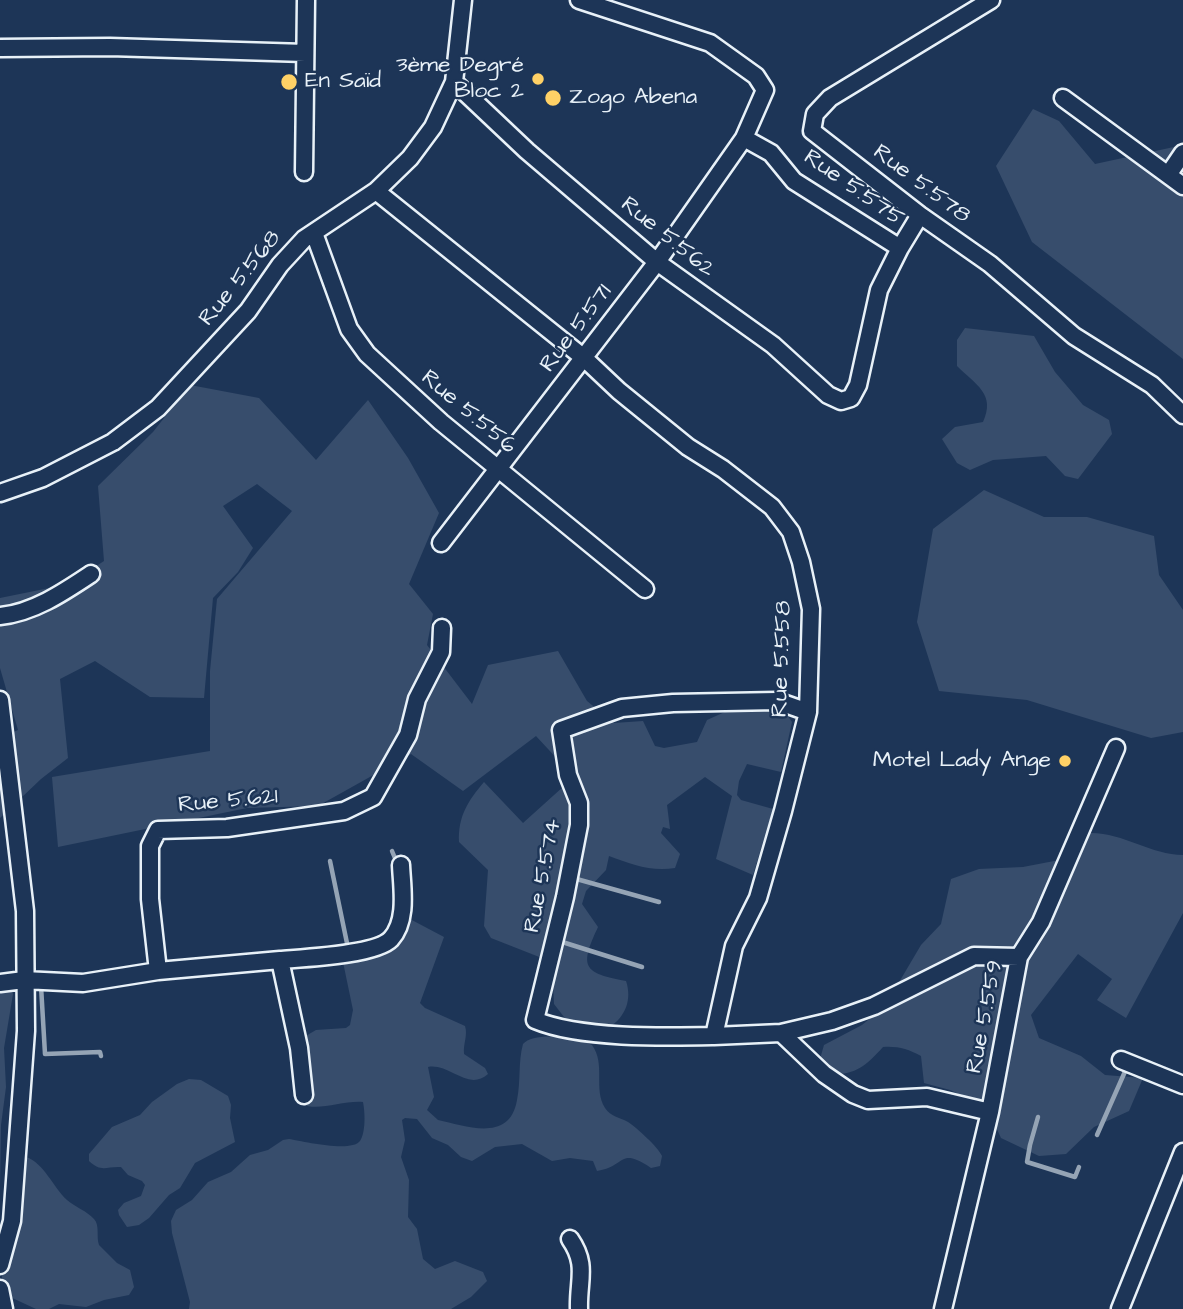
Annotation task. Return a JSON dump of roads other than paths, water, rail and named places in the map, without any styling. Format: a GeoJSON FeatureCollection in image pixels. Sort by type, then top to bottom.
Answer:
{"type":"FeatureCollection","features":[{"type":"Feature","properties":{"kind":"street"},"geometry":{"type":"LineString","coordinates":[[304,172],[306,0]]}},
{"type":"Feature","properties":{"kind":"street","name":"Rue 5.568"},"geometry":{"type":"LineString","coordinates":[[0,493],[43,478],[113,442],[158,408],[248,311],[280,265],[303,239],[376,191],[410,158],[433,127],[454,82],[463,0]]}},
{"type":"Feature","properties":{"kind":"street"},"geometry":{"type":"LineString","coordinates":[[579,0],[710,43],[756,76],[765,90],[744,138]]}},
{"type":"Feature","properties":{"kind":"street","name":"Rue 5.578"},"geometry":{"type":"LineString","coordinates":[[991,0],[830,98],[815,114],[812,123],[815,135],[990,264],[1074,336],[1152,385],[1183,415]]}},
{"type":"Feature","properties":{"kind":"street"},"geometry":{"type":"LineString","coordinates":[[0,48],[110,47],[305,53]]}},
{"type":"Feature","properties":{"kind":"street","name":"Rue 5.562"},"geometry":{"type":"LineString","coordinates":[[454,82],[527,151],[657,262],[773,345],[828,395],[841,401],[851,398],[858,385]]}},
{"type":"Feature","properties":{"kind":"street"},"geometry":{"type":"LineString","coordinates":[[1063,98],[1183,186]]}},
{"type":"Feature","properties":{"kind":"street","name":"Rue 5.575"},"geometry":{"type":"LineString","coordinates":[[744,138],[771,153],[794,181],[900,248],[879,290],[858,385]]}},
{"type":"Feature","properties":{"kind":"street","name":"Rue 5.571"},"geometry":{"type":"LineString","coordinates":[[441,543],[657,262],[744,138]]}},
{"type":"Feature","properties":{"kind":"street"},"geometry":{"type":"LineString","coordinates":[[1168,175],[1183,153]]}},
{"type":"Feature","properties":{"kind":"street","name":"Rue 5.558"},"geometry":{"type":"LineString","coordinates":[[376,191],[584,358],[618,391],[688,447],[723,469],[772,507],[791,532],[811,608],[808,712],[758,898],[734,946],[714,1036]]}},
{"type":"Feature","properties":{"kind":"street"},"geometry":{"type":"LineString","coordinates":[[900,248],[920,215]]}},
{"type":"Feature","properties":{"kind":"street","name":"Rue 5.556"},"geometry":{"type":"LineString","coordinates":[[314,233],[349,330],[367,354],[441,422],[645,589]]}},
{"type":"Feature","properties":{"kind":"street"},"geometry":{"type":"LineString","coordinates":[[0,616],[12,615],[40,604],[91,574]]}},
{"type":"Feature","properties":{"kind":"street","name":"Rue 5.621"},"geometry":{"type":"LineString","coordinates":[[158,971],[150,899],[150,846],[158,830],[227,828],[344,811],[373,797],[408,735],[417,699],[441,652],[442,628]]}},
{"type":"Feature","properties":{"kind":"street"},"geometry":{"type":"LineString","coordinates":[[0,700],[24,898],[26,1031],[12,1221],[0,1265]]}},
{"type":"Feature","properties":{"kind":"street","name":"Rue 5.574"},"geometry":{"type":"LineString","coordinates":[[714,1036],[661,1037],[603,1032],[551,1026],[535,1020],[579,824],[579,803],[568,775],[561,730],[622,708],[673,703],[777,701],[808,712]]}},
{"type":"Feature","properties":{"kind":"street","name":"Rue 5.559"},"geometry":{"type":"LineString","coordinates":[[943,1309],[990,1112],[1019,957],[1041,922],[1116,748]]}},
{"type":"Feature","properties":{"kind":"street"},"geometry":{"type":"LineString","coordinates":[[0,983],[24,980],[83,984],[158,971],[358,952],[377,947],[390,941],[401,917],[401,865]]}},
{"type":"Feature","properties":{"kind":"street"},"geometry":{"type":"LineString","coordinates":[[714,1036],[781,1033],[832,1021],[874,1006],[974,956],[1019,957]]}},
{"type":"Feature","properties":{"kind":"street"},"geometry":{"type":"LineString","coordinates":[[281,960],[296,1026],[304,1096]]}},
{"type":"Feature","properties":{"kind":"street"},"geometry":{"type":"LineString","coordinates":[[781,1033],[824,1074],[860,1097],[868,1100],[927,1097],[990,1112]]}},
{"type":"Feature","properties":{"kind":"street"},"geometry":{"type":"LineString","coordinates":[[1121,1060],[1183,1084]]}},
{"type":"Feature","properties":{"kind":"street"},"geometry":{"type":"LineString","coordinates":[[1120,1309],[1183,1152]]}},
{"type":"Feature","properties":{"kind":"street"},"geometry":{"type":"LineString","coordinates":[[570,1239],[579,1252],[582,1265],[579,1309]]}},
{"type":"Feature","properties":{"kind":"street"},"geometry":{"type":"LineString","coordinates":[[0,1289],[5,1309]]}},
{"type":"Feature","properties":{"kind":"waterway"},"geometry":{"type":"LineString","coordinates":[[392,851],[397,863]]}},
{"type":"Feature","properties":{"kind":"waterway"},"geometry":{"type":"LineString","coordinates":[[330,861],[348,948]]}},
{"type":"Feature","properties":{"kind":"waterway"},"geometry":{"type":"LineString","coordinates":[[573,878],[659,902]]}},
{"type":"Feature","properties":{"kind":"waterway"},"geometry":{"type":"LineString","coordinates":[[559,941],[642,967]]}},
{"type":"Feature","properties":{"kind":"waterway"},"geometry":{"type":"LineString","coordinates":[[41,986],[45,1054],[100,1052],[101,1056]]}},
{"type":"Feature","properties":{"kind":"waterway"},"geometry":{"type":"LineString","coordinates":[[1097,1135],[1127,1067]]}},
{"type":"Feature","properties":{"kind":"waterway"},"geometry":{"type":"LineString","coordinates":[[1038,1117],[1027,1162],[1075,1177],[1079,1167]]}},
{"type":"Feature","properties":{"kind":"place","name":"3ème Degré Bloc 2"},"geometry":{"type":"Point","coordinates":[538,79]}},
{"type":"Feature","properties":{"kind":"place","name":"En Saïd"},"geometry":{"type":"Point","coordinates":[289,82]}},
{"type":"Feature","properties":{"kind":"place","name":"Zogo Abena"},"geometry":{"type":"Point","coordinates":[553,98]}},
{"type":"Feature","properties":{"kind":"place","name":"Motel Lady Ange"},"geometry":{"type":"Point","coordinates":[1065,761]}}]}
